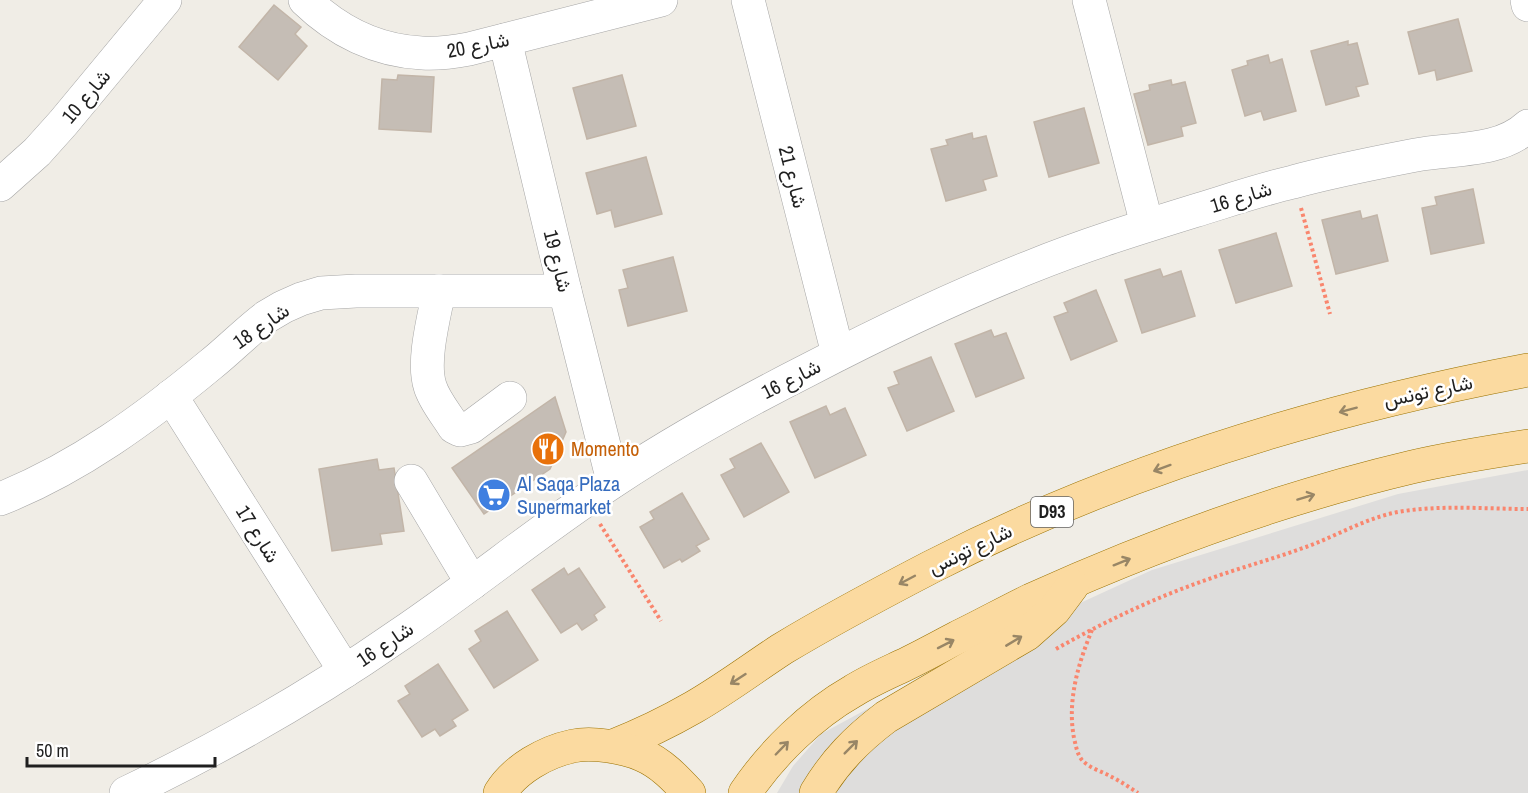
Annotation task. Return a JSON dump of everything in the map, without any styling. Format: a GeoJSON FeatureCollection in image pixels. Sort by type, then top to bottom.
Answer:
{"type":"FeatureCollection","features":[{"type":"Feature","properties":{"kind":"main road","name":"شارع تونس"},"geometry":{"type":"LineString","coordinates":[[613,746],[695,707],[783,649],[857,606],[995,536],[1058,509],[1204,453],[1288,426],[1405,396],[1528,370]]}},
{"type":"Feature","properties":{"kind":"main road"},"geometry":{"type":"LineString","coordinates":[[745,793],[774,757],[800,731],[851,692],[1029,602],[1076,581],[1177,540],[1333,489],[1412,467],[1528,446]]}},
{"type":"Feature","properties":{"kind":"main road"},"geometry":{"type":"LineString","coordinates":[[816,793],[840,758],[870,729],[886,717],[1027,634],[1054,610],[1076,581]]}},
{"type":"Feature","properties":{"kind":"main road"},"geometry":{"type":"LineString","coordinates":[[500,793],[506,783],[537,759],[574,746],[613,746],[643,755],[669,772],[689,793]]}},
{"type":"Feature","properties":{"kind":"street","name":"شارع 10"},"geometry":{"type":"LineString","coordinates":[[0,185],[37,152],[63,123],[165,0]]}},
{"type":"Feature","properties":{"kind":"street","name":"شارع 20"},"geometry":{"type":"LineString","coordinates":[[305,0],[333,23],[354,36],[401,51],[423,53],[446,53],[469,49],[661,0]]}},
{"type":"Feature","properties":{"kind":"street","name":"شارع 21"},"geometry":{"type":"LineString","coordinates":[[748,0],[838,354]]}},
{"type":"Feature","properties":{"kind":"street"},"geometry":{"type":"LineString","coordinates":[[1089,0],[1147,225]]}},
{"type":"Feature","properties":{"kind":"street"},"geometry":{"type":"LineString","coordinates":[[1527,0],[1528,5]]}},
{"type":"Feature","properties":{"kind":"street","name":"شارع 19"},"geometry":{"type":"LineString","coordinates":[[505,40],[613,481]]}},
{"type":"Feature","properties":{"kind":"street","name":"شارع 16"},"geometry":{"type":"LineString","coordinates":[[126,793],[238,735],[345,671],[398,636],[585,500],[675,441],[874,336],[1009,275],[1108,237],[1293,181],[1419,154],[1494,145],[1517,136],[1528,126]]}},
{"type":"Feature","properties":{"kind":"street","name":"شارع 18"},"geometry":{"type":"LineString","coordinates":[[0,499],[53,475],[89,454],[171,396],[266,317],[301,299],[321,293],[356,291],[566,291]]}},
{"type":"Feature","properties":{"kind":"street"},"geometry":{"type":"LineString","coordinates":[[439,291],[428,359],[428,374],[430,387],[454,427],[460,430],[471,427],[510,398]]}},
{"type":"Feature","properties":{"kind":"street","name":"شارع 17"},"geometry":{"type":"LineString","coordinates":[[171,396],[345,671]]}},
{"type":"Feature","properties":{"kind":"street"},"geometry":{"type":"LineString","coordinates":[[411,481],[472,583]]}},
{"type":"Feature","properties":{"kind":"path"},"geometry":{"type":"LineString","coordinates":[[1293,181],[1330,314]]}},
{"type":"Feature","properties":{"kind":"path"},"geometry":{"type":"LineString","coordinates":[[585,500],[661,621]]}},
{"type":"Feature","properties":{"kind":"path"},"geometry":{"type":"LineString","coordinates":[[1048,654],[1136,608],[1203,581],[1304,548],[1377,517],[1428,508],[1528,509]]}},
{"type":"Feature","properties":{"kind":"path"},"geometry":{"type":"LineString","coordinates":[[1093,629],[1079,668],[1072,704],[1071,719],[1077,751],[1086,764],[1138,793]]}},
{"type":"Feature","properties":{"kind":"shaded area"},"geometry":{"type":"Polygon","coordinates":[[[1528,470],[1528,793],[777,793],[793,766],[821,734],[963,657],[1152,570],[1398,494],[1528,470]]]}},
{"type":"Feature","properties":{"kind":"building"},"geometry":{"type":"Polygon","coordinates":[[[274,5],[301,27],[295,34],[307,46],[278,80],[239,47],[274,5]]]}},
{"type":"Feature","properties":{"kind":"building"},"geometry":{"type":"Polygon","coordinates":[[[1458,19],[1472,71],[1437,80],[1435,70],[1419,74],[1408,32],[1458,19]]]}},
{"type":"Feature","properties":{"kind":"building"},"geometry":{"type":"Polygon","coordinates":[[[1348,41],[1348,45],[1357,43],[1368,84],[1356,87],[1359,96],[1326,105],[1311,51],[1348,41]]]}},
{"type":"Feature","properties":{"kind":"building"},"geometry":{"type":"Polygon","coordinates":[[[1268,55],[1270,63],[1282,59],[1296,111],[1264,120],[1261,111],[1245,116],[1232,70],[1248,65],[1247,61],[1268,55]]]}},
{"type":"Feature","properties":{"kind":"building"},"geometry":{"type":"Polygon","coordinates":[[[398,75],[434,77],[431,132],[379,129],[382,79],[397,80],[398,75]]]}},
{"type":"Feature","properties":{"kind":"building"},"geometry":{"type":"Polygon","coordinates":[[[622,75],[636,126],[587,139],[573,88],[622,75]]]}},
{"type":"Feature","properties":{"kind":"building"},"geometry":{"type":"Polygon","coordinates":[[[1171,80],[1172,85],[1185,82],[1196,123],[1181,127],[1183,136],[1148,145],[1134,94],[1150,90],[1149,85],[1171,80]]]}},
{"type":"Feature","properties":{"kind":"building"},"geometry":{"type":"Polygon","coordinates":[[[1084,108],[1099,163],[1049,177],[1034,122],[1084,108]]]}},
{"type":"Feature","properties":{"kind":"building"},"geometry":{"type":"Polygon","coordinates":[[[972,133],[973,139],[986,136],[997,176],[983,180],[986,190],[946,201],[931,149],[948,145],[946,140],[972,133]]]}},
{"type":"Feature","properties":{"kind":"building"},"geometry":{"type":"Polygon","coordinates":[[[646,157],[662,214],[615,227],[611,210],[597,214],[586,173],[646,157]]]}},
{"type":"Feature","properties":{"kind":"building"},"geometry":{"type":"Polygon","coordinates":[[[1473,189],[1484,243],[1431,254],[1422,208],[1437,205],[1435,197],[1473,189]]]}},
{"type":"Feature","properties":{"kind":"building"},"geometry":{"type":"Polygon","coordinates":[[[1360,211],[1362,219],[1377,215],[1388,261],[1336,274],[1322,220],[1360,211]]]}},
{"type":"Feature","properties":{"kind":"building"},"geometry":{"type":"Polygon","coordinates":[[[1276,233],[1292,286],[1236,303],[1219,250],[1276,233]]]}},
{"type":"Feature","properties":{"kind":"building"},"geometry":{"type":"Polygon","coordinates":[[[673,257],[687,311],[628,326],[619,290],[628,288],[623,270],[673,257]]]}},
{"type":"Feature","properties":{"kind":"building"},"geometry":{"type":"Polygon","coordinates":[[[1160,269],[1163,277],[1181,271],[1195,316],[1142,333],[1125,280],[1160,269]]]}},
{"type":"Feature","properties":{"kind":"building"},"geometry":{"type":"Polygon","coordinates":[[[1096,290],[1117,341],[1071,360],[1054,317],[1068,312],[1064,303],[1096,290]]]}},
{"type":"Feature","properties":{"kind":"building"},"geometry":{"type":"Polygon","coordinates":[[[991,330],[994,337],[1006,333],[1024,378],[976,397],[955,344],[991,330]]]}},
{"type":"Feature","properties":{"kind":"building"},"geometry":{"type":"Polygon","coordinates":[[[931,357],[954,411],[907,431],[888,388],[899,384],[894,372],[931,357]]]}},
{"type":"Feature","properties":{"kind":"building"},"geometry":{"type":"Polygon","coordinates":[[[555,397],[566,432],[550,469],[484,514],[452,468],[555,397]]]}},
{"type":"Feature","properties":{"kind":"building"},"geometry":{"type":"Polygon","coordinates":[[[826,406],[830,415],[845,408],[866,455],[815,478],[790,422],[826,406]]]}},
{"type":"Feature","properties":{"kind":"building"},"geometry":{"type":"Polygon","coordinates":[[[761,443],[789,492],[744,517],[721,475],[735,468],[730,459],[761,443]]]}},
{"type":"Feature","properties":{"kind":"building"},"geometry":{"type":"Polygon","coordinates":[[[377,459],[379,470],[394,468],[404,531],[380,534],[382,544],[332,551],[319,469],[377,459]]]}},
{"type":"Feature","properties":{"kind":"building"},"geometry":{"type":"Polygon","coordinates":[[[682,493],[709,539],[696,546],[700,551],[682,562],[680,559],[664,568],[640,527],[654,519],[650,512],[682,493]]]}},
{"type":"Feature","properties":{"kind":"building"},"geometry":{"type":"Polygon","coordinates":[[[564,568],[568,575],[579,568],[605,607],[594,615],[597,620],[582,630],[577,623],[561,633],[532,590],[564,568]]]}},
{"type":"Feature","properties":{"kind":"building"},"geometry":{"type":"Polygon","coordinates":[[[507,611],[538,660],[494,688],[469,649],[481,641],[475,631],[507,611]]]}},
{"type":"Feature","properties":{"kind":"building"},"geometry":{"type":"Polygon","coordinates":[[[438,664],[468,710],[452,720],[456,726],[440,736],[435,729],[422,737],[398,701],[410,694],[405,686],[438,664]]]}},
{"type":"Feature","properties":{"kind":"place","name":"Momento"},"geometry":{"type":"Point","coordinates":[548,449]}},
{"type":"Feature","properties":{"kind":"place","name":"Al Saqa Plaza Supermarket"},"geometry":{"type":"Point","coordinates":[494,495]}}]}
